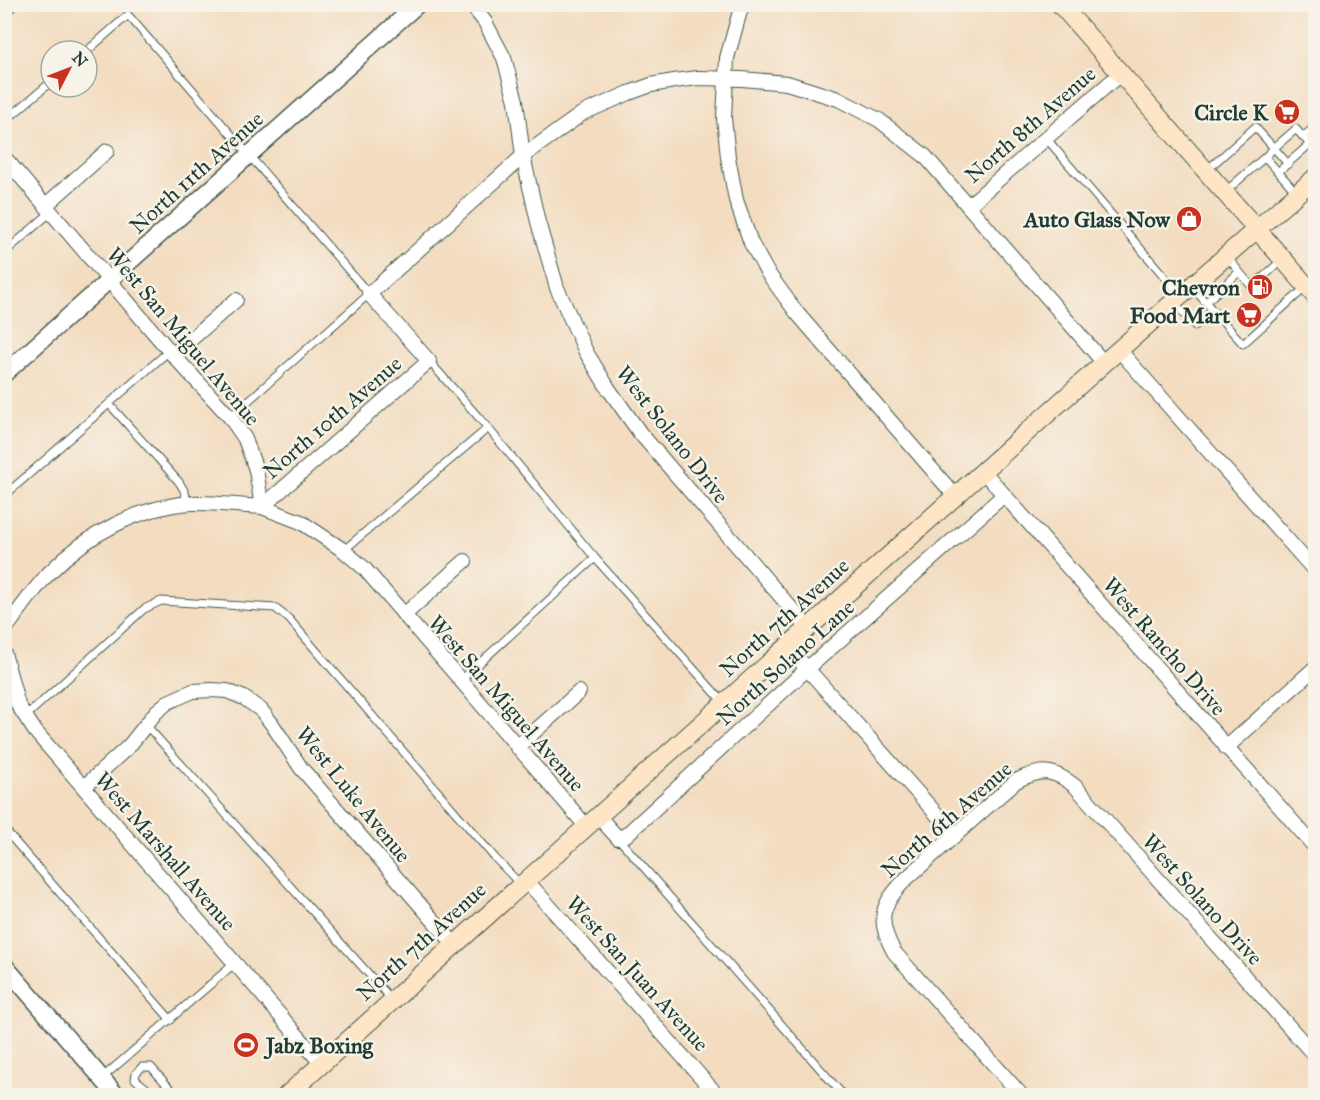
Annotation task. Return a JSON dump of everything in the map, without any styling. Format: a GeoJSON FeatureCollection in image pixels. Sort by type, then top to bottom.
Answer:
{"type":"FeatureCollection","features":[{"type":"Feature","properties":{"kind":"main road"},"geometry":{"type":"LineString","coordinates":[[1060,4],[1311,292]]}},
{"type":"Feature","properties":{"kind":"main road","name":"North 7th Avenue"},"geometry":{"type":"LineString","coordinates":[[286,1095],[1104,363],[1316,177]]}},
{"type":"Feature","properties":{"kind":"street"},"geometry":{"type":"LineString","coordinates":[[4,9],[10,4]]}},
{"type":"Feature","properties":{"kind":"street","name":"North 11th Avenue"},"geometry":{"type":"LineString","coordinates":[[4,374],[418,4]]}},
{"type":"Feature","properties":{"kind":"street","name":"West Solano Drive"},"geometry":{"type":"LineString","coordinates":[[471,4],[485,22],[504,58],[516,101],[523,156],[557,288],[586,352],[640,433],[808,628]]}},
{"type":"Feature","properties":{"kind":"street"},"geometry":{"type":"LineString","coordinates":[[742,4],[727,58],[724,118],[736,200],[751,243],[767,272],[797,312],[955,496]]}},
{"type":"Feature","properties":{"kind":"street","name":"North 8th Avenue"},"geometry":{"type":"LineString","coordinates":[[968,206],[1120,74]]}},
{"type":"Feature","properties":{"kind":"street"},"geometry":{"type":"LineString","coordinates":[[369,294],[523,156],[583,113],[651,85],[674,81],[698,78],[787,83],[838,99],[879,120],[926,156],[1104,363]]}},
{"type":"Feature","properties":{"kind":"street"},"geometry":{"type":"LineString","coordinates":[[49,208],[107,151]]}},
{"type":"Feature","properties":{"kind":"street","name":"West San Miguel Avenue"},"geometry":{"type":"LineString","coordinates":[[4,157],[230,417],[245,439],[256,470],[262,507],[302,522],[343,550],[364,568],[517,747],[591,821]]}},
{"type":"Feature","properties":{"kind":"street","name":"North 10th Avenue"},"geometry":{"type":"LineString","coordinates":[[4,631],[50,572],[101,533],[128,519],[157,509],[188,504],[262,507],[429,361],[369,294]]}},
{"type":"Feature","properties":{"kind":"street"},"geometry":{"type":"LineString","coordinates":[[172,352],[236,300]]}},
{"type":"Feature","properties":{"kind":"street"},"geometry":{"type":"LineString","coordinates":[[1119,350],[1316,572]]}},
{"type":"Feature","properties":{"kind":"street","name":"West Rancho Drive"},"geometry":{"type":"LineString","coordinates":[[983,471],[1316,848]]}},
{"type":"Feature","properties":{"kind":"street","name":"North Solano Lane"},"geometry":{"type":"LineString","coordinates":[[618,838],[626,834],[807,669],[1004,495]]}},
{"type":"Feature","properties":{"kind":"street"},"geometry":{"type":"LineString","coordinates":[[404,615],[465,561]]}},
{"type":"Feature","properties":{"kind":"street"},"geometry":{"type":"LineString","coordinates":[[787,646],[955,835]]}},
{"type":"Feature","properties":{"kind":"street","name":"West Marshall Avenue"},"geometry":{"type":"LineString","coordinates":[[4,653],[18,705],[25,717],[321,1063]]}},
{"type":"Feature","properties":{"kind":"street"},"geometry":{"type":"LineString","coordinates":[[1226,748],[1316,667]]}},
{"type":"Feature","properties":{"kind":"street","name":"West Luke Avenue"},"geometry":{"type":"LineString","coordinates":[[146,725],[168,702],[193,691],[227,691],[244,698],[261,710],[273,724],[301,768],[454,944]]}},
{"type":"Feature","properties":{"kind":"street"},"geometry":{"type":"LineString","coordinates":[[517,747],[579,692]]}},
{"type":"Feature","properties":{"kind":"street"},"geometry":{"type":"LineString","coordinates":[[84,788],[129,746],[146,725]]}},
{"type":"Feature","properties":{"kind":"street","name":"North 6th Avenue"},"geometry":{"type":"LineString","coordinates":[[1022,1095],[894,952],[882,922],[884,909],[891,894],[1016,781],[1030,774],[1044,771],[1056,773]]}},
{"type":"Feature","properties":{"kind":"street","name":"West Solano Drive"},"geometry":{"type":"LineString","coordinates":[[1056,773],[1076,787],[1316,1057]]}},
{"type":"Feature","properties":{"kind":"street"},"geometry":{"type":"LineString","coordinates":[[591,821],[618,838]]}},
{"type":"Feature","properties":{"kind":"street","name":"West San Juan Avenue"},"geometry":{"type":"LineString","coordinates":[[523,882],[718,1095]]}},
{"type":"Feature","properties":{"kind":"street"},"geometry":{"type":"LineString","coordinates":[[4,965],[117,1095]]}},
{"type":"Feature","properties":{"kind":"lane"},"geometry":{"type":"LineString","coordinates":[[99,40],[128,15],[369,294],[230,417]]}},
{"type":"Feature","properties":{"kind":"lane"},"geometry":{"type":"LineString","coordinates":[[4,122],[39,92]]}},
{"type":"Feature","properties":{"kind":"lane"},"geometry":{"type":"LineString","coordinates":[[1205,172],[1238,145],[1255,127],[1288,164]]}},
{"type":"Feature","properties":{"kind":"lane"},"geometry":{"type":"LineString","coordinates":[[1304,137],[1314,127],[1316,129]]}},
{"type":"Feature","properties":{"kind":"lane"},"geometry":{"type":"LineString","coordinates":[[1224,194],[1296,129],[1310,144],[1278,172]]}},
{"type":"Feature","properties":{"kind":"lane"},"geometry":{"type":"LineString","coordinates":[[1046,138],[1182,295],[1195,326],[1213,310]]}},
{"type":"Feature","properties":{"kind":"lane"},"geometry":{"type":"LineString","coordinates":[[1265,157],[1297,193]]}},
{"type":"Feature","properties":{"kind":"lane"},"geometry":{"type":"LineString","coordinates":[[1250,158],[1256,165]]}},
{"type":"Feature","properties":{"kind":"lane"},"geometry":{"type":"LineString","coordinates":[[4,253],[49,208]]}},
{"type":"Feature","properties":{"kind":"lane"},"geometry":{"type":"LineString","coordinates":[[1226,256],[1252,287],[1282,260]]}},
{"type":"Feature","properties":{"kind":"lane"},"geometry":{"type":"LineString","coordinates":[[1206,302],[1239,272]]}},
{"type":"Feature","properties":{"kind":"lane"},"geometry":{"type":"LineString","coordinates":[[1182,295],[1206,302],[1243,344],[1311,292]]}},
{"type":"Feature","properties":{"kind":"lane"},"geometry":{"type":"LineString","coordinates":[[4,496],[172,352]]}},
{"type":"Feature","properties":{"kind":"lane"},"geometry":{"type":"LineString","coordinates":[[429,361],[596,558],[724,703]]}},
{"type":"Feature","properties":{"kind":"lane"},"geometry":{"type":"LineString","coordinates":[[109,404],[179,482],[188,504]]}},
{"type":"Feature","properties":{"kind":"lane"},"geometry":{"type":"LineString","coordinates":[[343,550],[488,428]]}},
{"type":"Feature","properties":{"kind":"lane"},"geometry":{"type":"LineString","coordinates":[[460,681],[596,558]]}},
{"type":"Feature","properties":{"kind":"lane"},"geometry":{"type":"LineString","coordinates":[[25,717],[144,609],[161,601],[275,608],[290,619],[495,858],[523,882]]}},
{"type":"Feature","properties":{"kind":"lane"},"geometry":{"type":"LineString","coordinates":[[146,725],[392,1000]]}},
{"type":"Feature","properties":{"kind":"lane"},"geometry":{"type":"LineString","coordinates":[[4,829],[171,1020]]}},
{"type":"Feature","properties":{"kind":"lane"},"geometry":{"type":"LineString","coordinates":[[618,838],[844,1095]]}},
{"type":"Feature","properties":{"kind":"lane"},"geometry":{"type":"LineString","coordinates":[[102,1078],[235,963]]}},
{"type":"Feature","properties":{"kind":"lane"},"geometry":{"type":"LineString","coordinates":[[156,1095],[135,1079],[136,1073],[142,1066],[151,1066],[177,1095]]}},
{"type":"Feature","properties":{"kind":"place","name":"Circle K"},"geometry":{"type":"Point","coordinates":[1287,112]}},
{"type":"Feature","properties":{"kind":"place","name":"Auto Glass Now"},"geometry":{"type":"Point","coordinates":[1189,219]}},
{"type":"Feature","properties":{"kind":"place","name":"Chevron"},"geometry":{"type":"Point","coordinates":[1260,287]}},
{"type":"Feature","properties":{"kind":"place","name":"Food Mart"},"geometry":{"type":"Point","coordinates":[1249,315]}},
{"type":"Feature","properties":{"kind":"place","name":"Jabz Boxing"},"geometry":{"type":"Point","coordinates":[246,1045]}}]}
